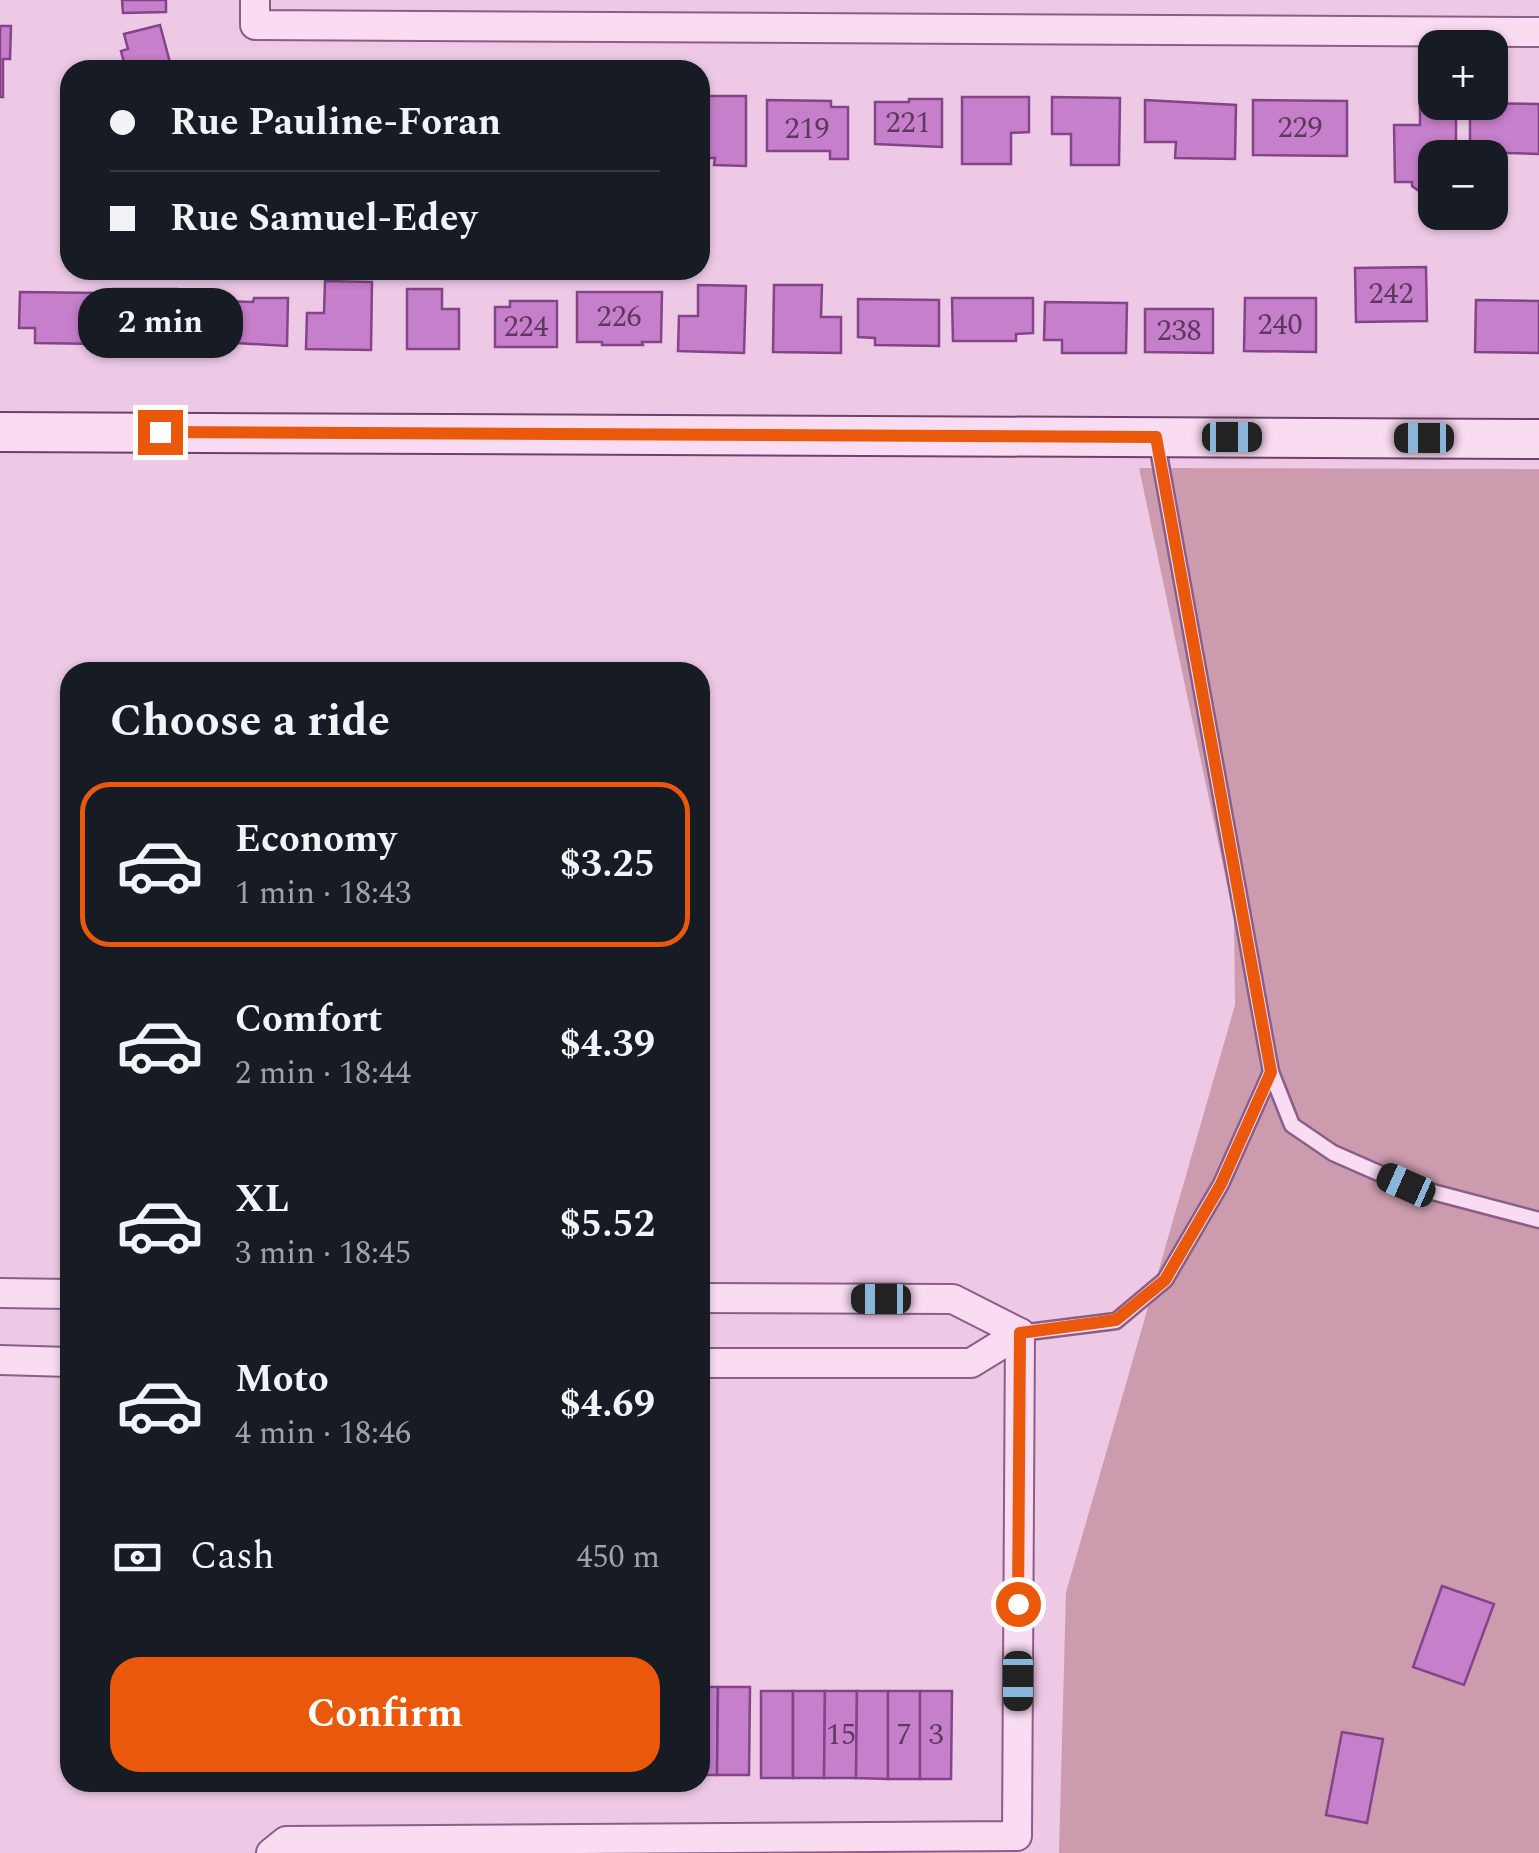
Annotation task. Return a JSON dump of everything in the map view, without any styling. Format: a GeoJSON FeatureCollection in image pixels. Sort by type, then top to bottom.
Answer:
{"type":"FeatureCollection","features":[{"type":"Feature","properties":{"kind":"street"},"geometry":{"type":"LineString","coordinates":[[256,0],[255,24],[1539,32]]}},
{"type":"Feature","properties":{"kind":"street"},"geometry":{"type":"LineString","coordinates":[[0,432],[1539,439]]}},
{"type":"Feature","properties":{"kind":"street"},"geometry":{"type":"LineString","coordinates":[[0,1293],[60,1294]]}},
{"type":"Feature","properties":{"kind":"street"},"geometry":{"type":"LineString","coordinates":[[710,1298],[954,1299],[1020,1333]]}},
{"type":"Feature","properties":{"kind":"street"},"geometry":{"type":"LineString","coordinates":[[710,1363],[970,1363],[1020,1333]]}},
{"type":"Feature","properties":{"kind":"street"},"geometry":{"type":"LineString","coordinates":[[271,1853],[286,1841],[1017,1836],[1020,1333]]}},
{"type":"Feature","properties":{"kind":"street"},"geometry":{"type":"LineString","coordinates":[[0,1360],[60,1362]]}},
{"type":"Feature","properties":{"kind":"lane"},"geometry":{"type":"LineString","coordinates":[[1156,437],[1271,1072],[1292,1125],[1333,1153],[1406,1185],[1539,1220]]}},
{"type":"Feature","properties":{"kind":"lane"},"geometry":{"type":"LineString","coordinates":[[1020,1333],[1116,1320],[1165,1280],[1221,1184],[1271,1072]]}},
{"type":"Feature","properties":{"kind":"shaded area"},"geometry":{"type":"Polygon","coordinates":[[[1139,468],[1539,469],[1539,1853],[1059,1853],[1066,1592],[1235,1005],[1234,917],[1139,468]]]}},
{"type":"Feature","properties":{"kind":"building"},"geometry":{"type":"Polygon","coordinates":[[[122,0],[166,0],[166,12],[123,13],[122,0]]]}},
{"type":"Feature","properties":{"kind":"building"},"geometry":{"type":"Polygon","coordinates":[[[160,25],[169,60],[123,60],[121,51],[128,49],[124,34],[160,25]]]}},
{"type":"Feature","properties":{"kind":"building"},"geometry":{"type":"Polygon","coordinates":[[[0,26],[11,26],[10,59],[3,59],[3,97],[0,97],[0,26]]]}},
{"type":"Feature","properties":{"kind":"building"},"geometry":{"type":"Polygon","coordinates":[[[710,96],[746,96],[746,166],[714,165],[715,158],[710,158],[710,96]]]}},
{"type":"Feature","properties":{"kind":"building"},"geometry":{"type":"Polygon","coordinates":[[[962,97],[1029,97],[1029,132],[1011,133],[1011,164],[962,164],[962,97]]]}},
{"type":"Feature","properties":{"kind":"building"},"geometry":{"type":"Polygon","coordinates":[[[1052,97],[1120,98],[1119,165],[1071,165],[1071,134],[1052,134],[1052,97]]]}},
{"type":"Feature","properties":{"kind":"building"},"geometry":{"type":"Polygon","coordinates":[[[942,99],[942,147],[875,144],[875,102],[942,99]]]}},
{"type":"Feature","properties":{"kind":"building"},"geometry":{"type":"Polygon","coordinates":[[[767,100],[831,101],[831,107],[848,107],[848,159],[830,159],[830,151],[767,151],[767,100]]]}},
{"type":"Feature","properties":{"kind":"building"},"geometry":{"type":"Polygon","coordinates":[[[1145,100],[1236,105],[1235,159],[1175,158],[1176,142],[1145,142],[1145,100]]]}},
{"type":"Feature","properties":{"kind":"building"},"geometry":{"type":"Polygon","coordinates":[[[1253,100],[1347,101],[1347,156],[1253,155],[1253,100]]]}},
{"type":"Feature","properties":{"kind":"building"},"geometry":{"type":"Polygon","coordinates":[[[1508,104],[1539,104],[1539,154],[1508,153],[1508,140],[1470,140],[1470,120],[1508,120],[1508,104]]]}},
{"type":"Feature","properties":{"kind":"building"},"geometry":{"type":"Polygon","coordinates":[[[1420,120],[1456,120],[1456,140],[1418,140],[1418,190],[1412,182],[1395,182],[1394,125],[1420,125],[1420,120]]]}},
{"type":"Feature","properties":{"kind":"building"},"geometry":{"type":"Polygon","coordinates":[[[1426,267],[1427,321],[1356,322],[1355,268],[1426,267]]]}},
{"type":"Feature","properties":{"kind":"building"},"geometry":{"type":"Polygon","coordinates":[[[325,281],[372,282],[371,350],[306,349],[307,313],[324,313],[325,281]]]}},
{"type":"Feature","properties":{"kind":"building"},"geometry":{"type":"Polygon","coordinates":[[[698,285],[746,286],[744,353],[678,351],[679,316],[698,316],[698,285]]]}},
{"type":"Feature","properties":{"kind":"building"},"geometry":{"type":"Polygon","coordinates":[[[774,285],[822,285],[821,317],[841,317],[841,353],[773,352],[774,285]]]}},
{"type":"Feature","properties":{"kind":"building"},"geometry":{"type":"Polygon","coordinates":[[[113,289],[177,289],[177,334],[113,334],[113,289]]]}},
{"type":"Feature","properties":{"kind":"building"},"geometry":{"type":"Polygon","coordinates":[[[407,289],[442,289],[442,309],[459,309],[459,349],[407,349],[407,289]]]}},
{"type":"Feature","properties":{"kind":"building"},"geometry":{"type":"Polygon","coordinates":[[[20,292],[101,293],[100,344],[35,343],[35,328],[19,328],[20,292]]]}},
{"type":"Feature","properties":{"kind":"building"},"geometry":{"type":"Polygon","coordinates":[[[577,292],[662,292],[661,342],[577,342],[577,292]]]}},
{"type":"Feature","properties":{"kind":"building"},"geometry":{"type":"Polygon","coordinates":[[[254,298],[288,298],[287,346],[220,342],[220,301],[253,302],[254,298]]]}},
{"type":"Feature","properties":{"kind":"building"},"geometry":{"type":"Polygon","coordinates":[[[952,298],[1033,298],[1033,333],[1016,334],[1016,341],[953,341],[952,298]]]}},
{"type":"Feature","properties":{"kind":"building"},"geometry":{"type":"Polygon","coordinates":[[[1245,298],[1316,298],[1316,352],[1244,351],[1245,298]]]}},
{"type":"Feature","properties":{"kind":"building"},"geometry":{"type":"Polygon","coordinates":[[[858,299],[939,300],[939,346],[875,345],[875,338],[858,337],[858,299]]]}},
{"type":"Feature","properties":{"kind":"building"},"geometry":{"type":"Polygon","coordinates":[[[1476,300],[1539,301],[1539,353],[1475,352],[1476,300]]]}},
{"type":"Feature","properties":{"kind":"building"},"geometry":{"type":"Polygon","coordinates":[[[510,301],[557,301],[557,347],[495,347],[495,307],[510,307],[510,301]]]}},
{"type":"Feature","properties":{"kind":"building"},"geometry":{"type":"Polygon","coordinates":[[[1045,302],[1127,303],[1126,353],[1062,353],[1062,340],[1044,340],[1045,302]]]}},
{"type":"Feature","properties":{"kind":"building"},"geometry":{"type":"Polygon","coordinates":[[[1145,309],[1213,309],[1213,353],[1145,352],[1145,309]]]}},
{"type":"Feature","properties":{"kind":"building"},"geometry":{"type":"Polygon","coordinates":[[[1442,1586],[1494,1604],[1464,1685],[1413,1667],[1442,1586]]]}},
{"type":"Feature","properties":{"kind":"building"},"geometry":{"type":"Polygon","coordinates":[[[710,1687],[718,1687],[717,1775],[710,1775],[710,1687]]]}},
{"type":"Feature","properties":{"kind":"building"},"geometry":{"type":"Polygon","coordinates":[[[718,1687],[750,1687],[749,1775],[717,1775],[718,1687]]]}},
{"type":"Feature","properties":{"kind":"building"},"geometry":{"type":"Polygon","coordinates":[[[761,1691],[793,1691],[793,1778],[761,1778],[761,1691]]]}},
{"type":"Feature","properties":{"kind":"building"},"geometry":{"type":"Polygon","coordinates":[[[793,1691],[825,1691],[824,1778],[793,1778],[793,1691]]]}},
{"type":"Feature","properties":{"kind":"building"},"geometry":{"type":"Polygon","coordinates":[[[825,1691],[857,1691],[856,1778],[824,1778],[825,1691]]]}},
{"type":"Feature","properties":{"kind":"building"},"geometry":{"type":"Polygon","coordinates":[[[857,1691],[888,1691],[888,1779],[856,1778],[857,1691]]]}},
{"type":"Feature","properties":{"kind":"building"},"geometry":{"type":"Polygon","coordinates":[[[888,1691],[920,1691],[920,1779],[888,1779],[888,1691]]]}},
{"type":"Feature","properties":{"kind":"building"},"geometry":{"type":"Polygon","coordinates":[[[920,1691],[952,1691],[951,1779],[920,1779],[920,1691]]]}},
{"type":"Feature","properties":{"kind":"building"},"geometry":{"type":"Polygon","coordinates":[[[1342,1732],[1383,1739],[1367,1823],[1326,1815],[1342,1732]]]}},
{"type":"Feature","properties":{"kind":"route"},"geometry":{"type":"LineString","coordinates":[[160,432],[1156,437],[1271,1072],[1221,1184],[1165,1280],[1116,1320],[1020,1333],[1018,1604]]}}]}
